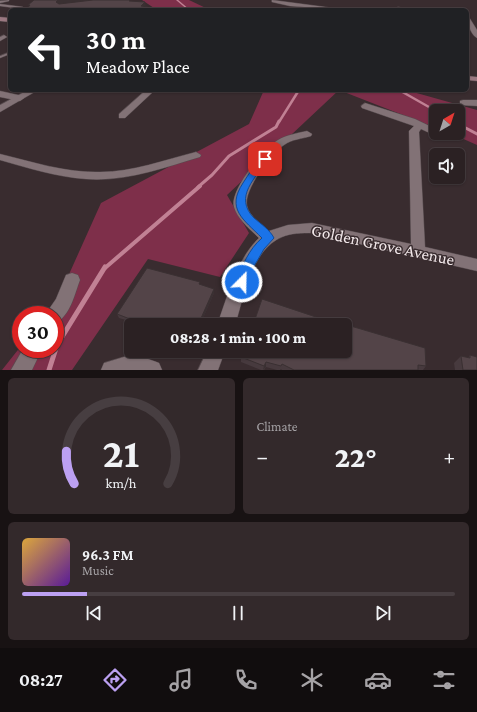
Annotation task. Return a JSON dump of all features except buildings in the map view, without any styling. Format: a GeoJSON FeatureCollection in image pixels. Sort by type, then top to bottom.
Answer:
{"type":"FeatureCollection","features":[{"type":"Feature","properties":{"kind":"street"},"geometry":{"type":"LineString","coordinates":[[0,4],[7,0]]}},
{"type":"Feature","properties":{"kind":"street"},"geometry":{"type":"LineString","coordinates":[[274,1],[290,5],[317,8]]}},
{"type":"Feature","properties":{"kind":"street"},"geometry":{"type":"LineString","coordinates":[[398,3],[398,8]]}},
{"type":"Feature","properties":{"kind":"street"},"geometry":{"type":"LineString","coordinates":[[470,16],[477,36]]}},
{"type":"Feature","properties":{"kind":"street"},"geometry":{"type":"LineString","coordinates":[[0,109],[30,92]]}},
{"type":"Feature","properties":{"kind":"street"},"geometry":{"type":"LineString","coordinates":[[122,116],[149,92]]}},
{"type":"Feature","properties":{"kind":"street"},"geometry":{"type":"LineString","coordinates":[[0,94],[20,98]]}},
{"type":"Feature","properties":{"kind":"street"},"geometry":{"type":"LineString","coordinates":[[463,104],[477,103]]}},
{"type":"Feature","properties":{"kind":"street"},"geometry":{"type":"LineString","coordinates":[[365,106],[429,130]]}},
{"type":"Feature","properties":{"kind":"street"},"geometry":{"type":"LineString","coordinates":[[418,251],[414,131],[420,125]]}},
{"type":"Feature","properties":{"kind":"street"},"geometry":{"type":"LineString","coordinates":[[229,318],[248,267],[260,246],[268,238],[246,216],[240,205],[241,194],[257,167],[280,142],[307,134]]}},
{"type":"Feature","properties":{"kind":"street"},"geometry":{"type":"LineString","coordinates":[[0,157],[55,171],[99,176],[135,172],[196,155]]}},
{"type":"Feature","properties":{"kind":"street","name":"Golden Grove Avenue"},"geometry":{"type":"LineString","coordinates":[[268,238],[292,229],[312,228],[477,265]]}},
{"type":"Feature","properties":{"kind":"street"},"geometry":{"type":"LineString","coordinates":[[61,306],[72,280]]}},
{"type":"Feature","properties":{"kind":"street"},"geometry":{"type":"LineString","coordinates":[[21,370],[28,358]]}},
{"type":"Feature","properties":{"kind":"street"},"geometry":{"type":"LineString","coordinates":[[208,370],[213,358]]}},
{"type":"Feature","properties":{"kind":"street"},"geometry":{"type":"LineString","coordinates":[[111,370],[124,364],[140,365],[152,370]]}},
{"type":"Feature","properties":{"kind":"lane"},"geometry":{"type":"LineString","coordinates":[[0,4],[23,8]]}},
{"type":"Feature","properties":{"kind":"shaded area"},"geometry":{"type":"Polygon","coordinates":[[[142,0],[189,0],[206,8],[154,8],[142,0]]]}},
{"type":"Feature","properties":{"kind":"shaded area"},"geometry":{"type":"Polygon","coordinates":[[[263,92],[337,92],[227,195],[249,233],[220,277],[148,259],[72,370],[2,370],[12,357],[64,358],[64,306],[57,306],[57,301],[101,203],[249,124],[263,92]]]}},
{"type":"Feature","properties":{"kind":"shaded area"},"geometry":{"type":"Polygon","coordinates":[[[344,92],[413,92],[456,104],[429,104],[429,125],[344,92]]]}},
{"type":"Feature","properties":{"kind":"shaded area"},"geometry":{"type":"Polygon","coordinates":[[[465,107],[477,110],[477,145],[465,140],[465,107]]]}},
{"type":"Feature","properties":{"kind":"waterway"},"geometry":{"type":"LineString","coordinates":[[177,0],[187,8]]}},
{"type":"Feature","properties":{"kind":"waterway"},"geometry":{"type":"LineString","coordinates":[[279,122],[298,92]]}},
{"type":"Feature","properties":{"kind":"waterway"},"geometry":{"type":"LineString","coordinates":[[403,92],[429,107]]}},
{"type":"Feature","properties":{"kind":"waterway"},"geometry":{"type":"LineString","coordinates":[[198,187],[212,175],[229,156],[276,127],[279,121]]}},
{"type":"Feature","properties":{"kind":"waterway"},"geometry":{"type":"LineString","coordinates":[[465,128],[477,134]]}},
{"type":"Feature","properties":{"kind":"waterway"},"geometry":{"type":"LineString","coordinates":[[105,268],[200,186]]}},
{"type":"Feature","properties":{"kind":"waterway"},"geometry":{"type":"LineString","coordinates":[[49,370],[57,345],[105,267]]}},
{"type":"Feature","properties":{"kind":"route"},"geometry":{"type":"LineString","coordinates":[[242,282],[248,267],[260,246],[268,238],[246,216],[240,205],[241,194],[257,167],[265,159]]}}]}
